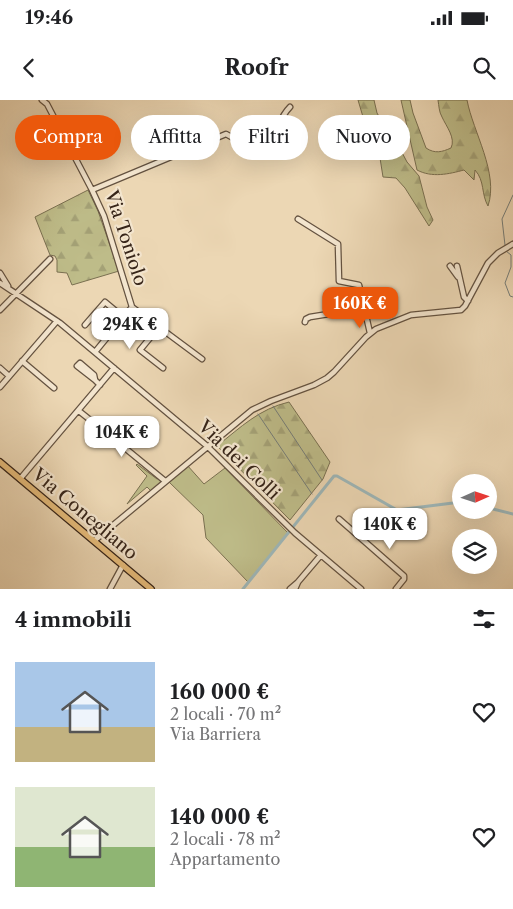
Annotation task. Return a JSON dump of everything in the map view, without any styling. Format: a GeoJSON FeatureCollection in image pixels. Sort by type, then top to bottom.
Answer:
{"type":"FeatureCollection","features":[{"type":"Feature","properties":{"kind":"main road","name":"Via Conegliano"},"geometry":{"type":"LineString","coordinates":[[0,462],[151,589]]}},
{"type":"Feature","properties":{"kind":"street"},"geometry":{"type":"LineString","coordinates":[[42,100],[47,104],[92,190]]}},
{"type":"Feature","properties":{"kind":"street","name":"Via Toniolo"},"geometry":{"type":"LineString","coordinates":[[94,352],[132,307],[104,216],[92,190],[226,134],[235,139],[242,150],[250,149],[273,137],[282,115],[290,107]]}},
{"type":"Feature","properties":{"kind":"street"},"geometry":{"type":"LineString","coordinates":[[298,219],[338,244],[339,281],[358,285],[370,333]]}},
{"type":"Feature","properties":{"kind":"street"},"geometry":{"type":"LineString","coordinates":[[94,541],[255,408],[314,385],[326,378],[370,333],[411,315],[461,310],[468,301],[488,263],[498,253],[513,244]]}},
{"type":"Feature","properties":{"kind":"street"},"geometry":{"type":"LineString","coordinates":[[0,310],[14,293],[50,259]]}},
{"type":"Feature","properties":{"kind":"street"},"geometry":{"type":"LineString","coordinates":[[450,266],[459,278]]}},
{"type":"Feature","properties":{"kind":"street"},"geometry":{"type":"LineString","coordinates":[[457,266],[465,300],[468,301]]}},
{"type":"Feature","properties":{"kind":"street"},"geometry":{"type":"LineString","coordinates":[[0,273],[14,293]]}},
{"type":"Feature","properties":{"kind":"street","name":"Via dei Colli"},"geometry":{"type":"LineString","coordinates":[[0,283],[57,320],[207,446],[290,529],[361,589]]}},
{"type":"Feature","properties":{"kind":"street"},"geometry":{"type":"LineString","coordinates":[[85,325],[105,302],[124,317]]}},
{"type":"Feature","properties":{"kind":"street"},"geometry":{"type":"LineString","coordinates":[[305,322],[310,317],[341,312],[353,306],[362,305]]}},
{"type":"Feature","properties":{"kind":"street"},"geometry":{"type":"LineString","coordinates":[[132,307],[202,359]]}},
{"type":"Feature","properties":{"kind":"street"},"geometry":{"type":"LineString","coordinates":[[0,386],[57,320]]}},
{"type":"Feature","properties":{"kind":"street"},"geometry":{"type":"LineString","coordinates":[[159,327],[140,350],[163,368]]}},
{"type":"Feature","properties":{"kind":"street"},"geometry":{"type":"LineString","coordinates":[[22,361],[54,388]]}},
{"type":"Feature","properties":{"kind":"street"},"geometry":{"type":"LineString","coordinates":[[0,368],[9,376]]}},
{"type":"Feature","properties":{"kind":"street"},"geometry":{"type":"LineString","coordinates":[[20,479],[114,368]]}},
{"type":"Feature","properties":{"kind":"street"},"geometry":{"type":"LineString","coordinates":[[95,380],[100,385]]}},
{"type":"Feature","properties":{"kind":"street"},"geometry":{"type":"LineString","coordinates":[[79,411],[165,481]]}},
{"type":"Feature","properties":{"kind":"street"},"geometry":{"type":"LineString","coordinates":[[339,519],[404,576],[404,579],[396,589]]}},
{"type":"Feature","properties":{"kind":"street"},"geometry":{"type":"LineString","coordinates":[[290,589],[321,555]]}},
{"type":"Feature","properties":{"kind":"street"},"geometry":{"type":"LineString","coordinates":[[110,589],[123,565]]}},
{"type":"Feature","properties":{"kind":"street"},"geometry":{"type":"LineString","coordinates":[[295,589],[298,582]]}},
{"type":"Feature","properties":{"kind":"green space"},"geometry":{"type":"Polygon","coordinates":[[[358,100],[374,100],[378,115],[362,115],[358,100]]]}},
{"type":"Feature","properties":{"kind":"green space"},"geometry":{"type":"Polygon","coordinates":[[[401,100],[410,100],[426,148],[432,151],[445,151],[451,148],[452,140],[440,113],[438,100],[467,100],[488,166],[491,193],[488,206],[480,179],[475,170],[474,180],[464,170],[435,175],[417,170],[410,139],[410,115],[404,115],[401,100]]]}},
{"type":"Feature","properties":{"kind":"green space"},"geometry":{"type":"Polygon","coordinates":[[[380,160],[406,160],[419,176],[427,207],[433,220],[429,226],[405,188],[396,178],[383,177],[380,160]]]}},
{"type":"Feature","properties":{"kind":"green space"},"geometry":{"type":"Polygon","coordinates":[[[88,190],[98,211],[119,271],[72,285],[67,273],[57,272],[57,260],[55,256],[50,255],[35,217],[88,190]]]}},
{"type":"Feature","properties":{"kind":"green space"},"geometry":{"type":"Polygon","coordinates":[[[289,402],[330,462],[323,479],[290,520],[217,446],[259,414],[289,402]]]}},
{"type":"Feature","properties":{"kind":"green space"},"geometry":{"type":"Polygon","coordinates":[[[137,464],[162,481],[151,491],[147,487],[127,504],[147,476],[137,464]]]}},
{"type":"Feature","properties":{"kind":"green space"},"geometry":{"type":"Polygon","coordinates":[[[187,465],[204,484],[225,468],[288,533],[248,582],[206,538],[203,515],[169,482],[187,465]]]}},
{"type":"Feature","properties":{"kind":"waterway"},"geometry":{"type":"LineString","coordinates":[[505,245],[502,219],[513,195]]}},
{"type":"Feature","properties":{"kind":"waterway"},"geometry":{"type":"LineString","coordinates":[[506,251],[511,255],[511,267],[505,283],[510,296],[513,297]]}},
{"type":"Feature","properties":{"kind":"waterway"},"geometry":{"type":"LineString","coordinates":[[273,406],[322,480]]}},
{"type":"Feature","properties":{"kind":"waterway"},"geometry":{"type":"LineString","coordinates":[[258,414],[312,494]]}},
{"type":"Feature","properties":{"kind":"waterway"},"geometry":{"type":"LineString","coordinates":[[243,589],[334,476],[397,510],[452,503]]}},
{"type":"Feature","properties":{"kind":"waterway"},"geometry":{"type":"LineString","coordinates":[[498,510],[513,514]]}}]}
